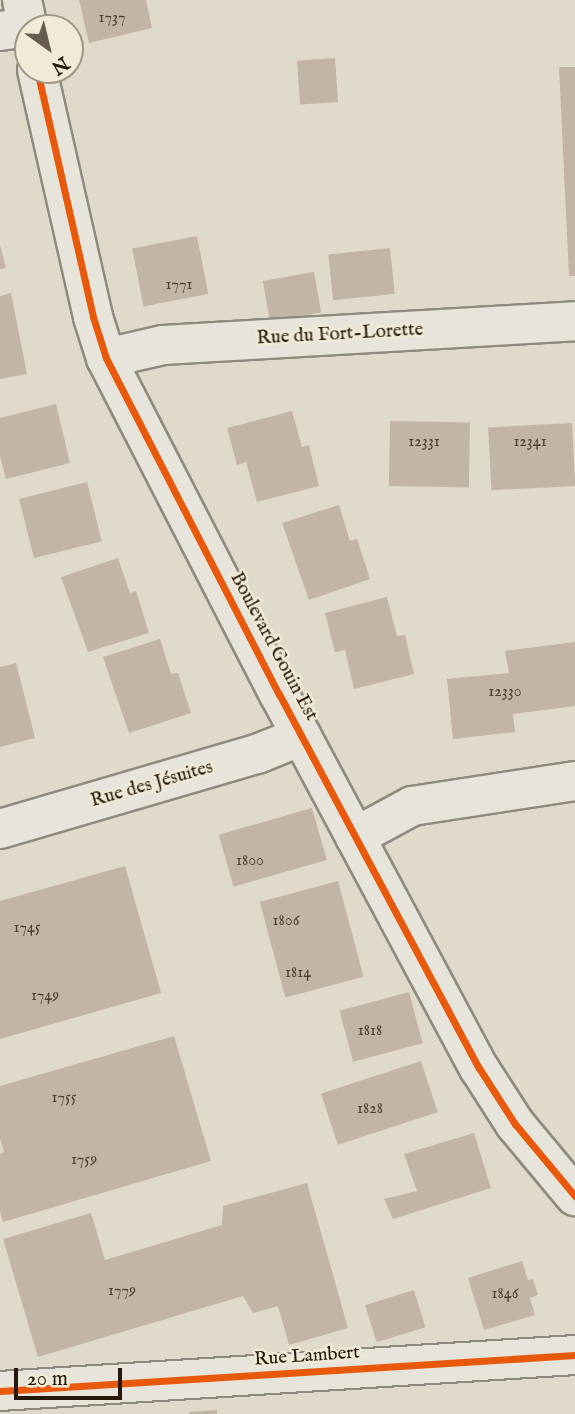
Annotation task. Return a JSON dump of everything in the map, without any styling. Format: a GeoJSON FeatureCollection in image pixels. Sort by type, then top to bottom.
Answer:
{"type":"FeatureCollection","features":[{"type":"Feature","properties":{"kind":"street","name":"Boulevard Gouin Est"},"geometry":{"type":"LineString","coordinates":[[40,84],[93,317],[106,358],[302,736],[479,1068],[515,1124],[575,1196]]}},
{"type":"Feature","properties":{"kind":"street","name":"Rue du Fort-Lorette"},"geometry":{"type":"LineString","coordinates":[[106,358],[163,345],[575,321]]}},
{"type":"Feature","properties":{"kind":"street","name":"Rue des Jésuites"},"geometry":{"type":"LineString","coordinates":[[0,829],[257,754],[302,736]]}},
{"type":"Feature","properties":{"kind":"street"},"geometry":{"type":"LineString","coordinates":[[355,836],[412,806],[575,782]]}},
{"type":"Feature","properties":{"kind":"street","name":"Rue Lambert"},"geometry":{"type":"LineString","coordinates":[[0,1391],[575,1355]]}},
{"type":"Feature","properties":{"kind":"building"},"geometry":{"type":"Polygon","coordinates":[[[79,0],[146,0],[152,28],[89,43],[79,0]]]}},
{"type":"Feature","properties":{"kind":"building"},"geometry":{"type":"Polygon","coordinates":[[[335,58],[338,102],[300,105],[297,61],[335,58]]]}},
{"type":"Feature","properties":{"kind":"building"},"geometry":{"type":"Polygon","coordinates":[[[559,67],[575,67],[575,276],[569,276],[559,67]]]}},
{"type":"Feature","properties":{"kind":"building"},"geometry":{"type":"Polygon","coordinates":[[[197,236],[208,294],[143,307],[132,249],[197,236]]]}},
{"type":"Feature","properties":{"kind":"building"},"geometry":{"type":"Polygon","coordinates":[[[0,245],[6,268],[0,269],[0,245]]]}},
{"type":"Feature","properties":{"kind":"building"},"geometry":{"type":"Polygon","coordinates":[[[390,248],[395,294],[333,300],[328,254],[390,248]]]}},
{"type":"Feature","properties":{"kind":"building"},"geometry":{"type":"Polygon","coordinates":[[[314,272],[321,312],[270,321],[263,281],[314,272]]]}},
{"type":"Feature","properties":{"kind":"building"},"geometry":{"type":"Polygon","coordinates":[[[11,293],[27,374],[0,379],[0,296],[11,293]]]}},
{"type":"Feature","properties":{"kind":"building"},"geometry":{"type":"Polygon","coordinates":[[[56,404],[70,463],[6,479],[0,456],[0,418],[56,404]]]}},
{"type":"Feature","properties":{"kind":"building"},"geometry":{"type":"Polygon","coordinates":[[[292,411],[302,447],[309,445],[319,486],[257,502],[246,462],[237,465],[227,428],[292,411]]]}},
{"type":"Feature","properties":{"kind":"building"},"geometry":{"type":"Polygon","coordinates":[[[390,421],[470,422],[469,487],[389,486],[390,421]]]}},
{"type":"Feature","properties":{"kind":"building"},"geometry":{"type":"Polygon","coordinates":[[[572,423],[575,486],[491,490],[488,427],[572,423]]]}},
{"type":"Feature","properties":{"kind":"building"},"geometry":{"type":"Polygon","coordinates":[[[87,482],[102,541],[34,558],[19,499],[87,482]]]}},
{"type":"Feature","properties":{"kind":"building"},"geometry":{"type":"Polygon","coordinates":[[[339,505],[350,541],[357,539],[370,579],[309,600],[282,523],[339,505]]]}},
{"type":"Feature","properties":{"kind":"building"},"geometry":{"type":"Polygon","coordinates":[[[118,558],[130,593],[136,591],[149,633],[88,652],[61,577],[118,558]]]}},
{"type":"Feature","properties":{"kind":"building"},"geometry":{"type":"Polygon","coordinates":[[[387,597],[397,636],[405,635],[414,674],[354,689],[345,650],[335,652],[325,613],[387,597]]]}},
{"type":"Feature","properties":{"kind":"building"},"geometry":{"type":"Polygon","coordinates":[[[160,639],[171,674],[178,673],[191,713],[129,733],[103,657],[160,639]]]}},
{"type":"Feature","properties":{"kind":"building"},"geometry":{"type":"Polygon","coordinates":[[[575,642],[575,706],[513,714],[515,732],[453,739],[447,679],[509,673],[505,651],[575,642]]]}},
{"type":"Feature","properties":{"kind":"building"},"geometry":{"type":"Polygon","coordinates":[[[16,663],[35,738],[0,747],[0,667],[16,663]]]}},
{"type":"Feature","properties":{"kind":"building"},"geometry":{"type":"Polygon","coordinates":[[[312,808],[327,860],[234,887],[219,835],[312,808]]]}},
{"type":"Feature","properties":{"kind":"building"},"geometry":{"type":"Polygon","coordinates":[[[125,866],[161,993],[0,1039],[0,901],[125,866]]]}},
{"type":"Feature","properties":{"kind":"building"},"geometry":{"type":"Polygon","coordinates":[[[338,881],[364,977],[285,998],[260,902],[338,881]]]}},
{"type":"Feature","properties":{"kind":"building"},"geometry":{"type":"Polygon","coordinates":[[[409,992],[423,1043],[353,1062],[339,1011],[409,992]]]}},
{"type":"Feature","properties":{"kind":"building"},"geometry":{"type":"Polygon","coordinates":[[[174,1036],[211,1161],[3,1222],[0,1211],[0,1154],[4,1152],[0,1138],[0,1086],[174,1036]]]}},
{"type":"Feature","properties":{"kind":"building"},"geometry":{"type":"Polygon","coordinates":[[[421,1061],[438,1112],[338,1145],[321,1093],[421,1061]]]}},
{"type":"Feature","properties":{"kind":"building"},"geometry":{"type":"Polygon","coordinates":[[[474,1133],[491,1188],[393,1219],[384,1199],[417,1191],[404,1154],[474,1133]]]}},
{"type":"Feature","properties":{"kind":"building"},"geometry":{"type":"Polygon","coordinates":[[[307,1183],[348,1328],[289,1345],[278,1306],[253,1313],[243,1296],[38,1357],[3,1239],[91,1213],[105,1260],[222,1225],[223,1206],[307,1183]]]}},
{"type":"Feature","properties":{"kind":"building"},"geometry":{"type":"Polygon","coordinates":[[[522,1261],[528,1280],[533,1279],[538,1295],[530,1298],[535,1315],[484,1330],[468,1278],[522,1261]]]}},
{"type":"Feature","properties":{"kind":"building"},"geometry":{"type":"Polygon","coordinates":[[[414,1290],[425,1327],[377,1342],[365,1305],[414,1290]]]}},
{"type":"Feature","properties":{"kind":"building"},"geometry":{"type":"Polygon","coordinates":[[[217,1410],[217,1414],[189,1412],[217,1410]]]}},
{"type":"Feature","properties":{"kind":"cycle path"},"geometry":{"type":"LineString","coordinates":[[40,84],[93,317],[106,358],[279,694],[479,1068],[515,1124],[575,1196]]}},
{"type":"Feature","properties":{"kind":"cycle path"},"geometry":{"type":"LineString","coordinates":[[0,1391],[575,1355]]}}]}
